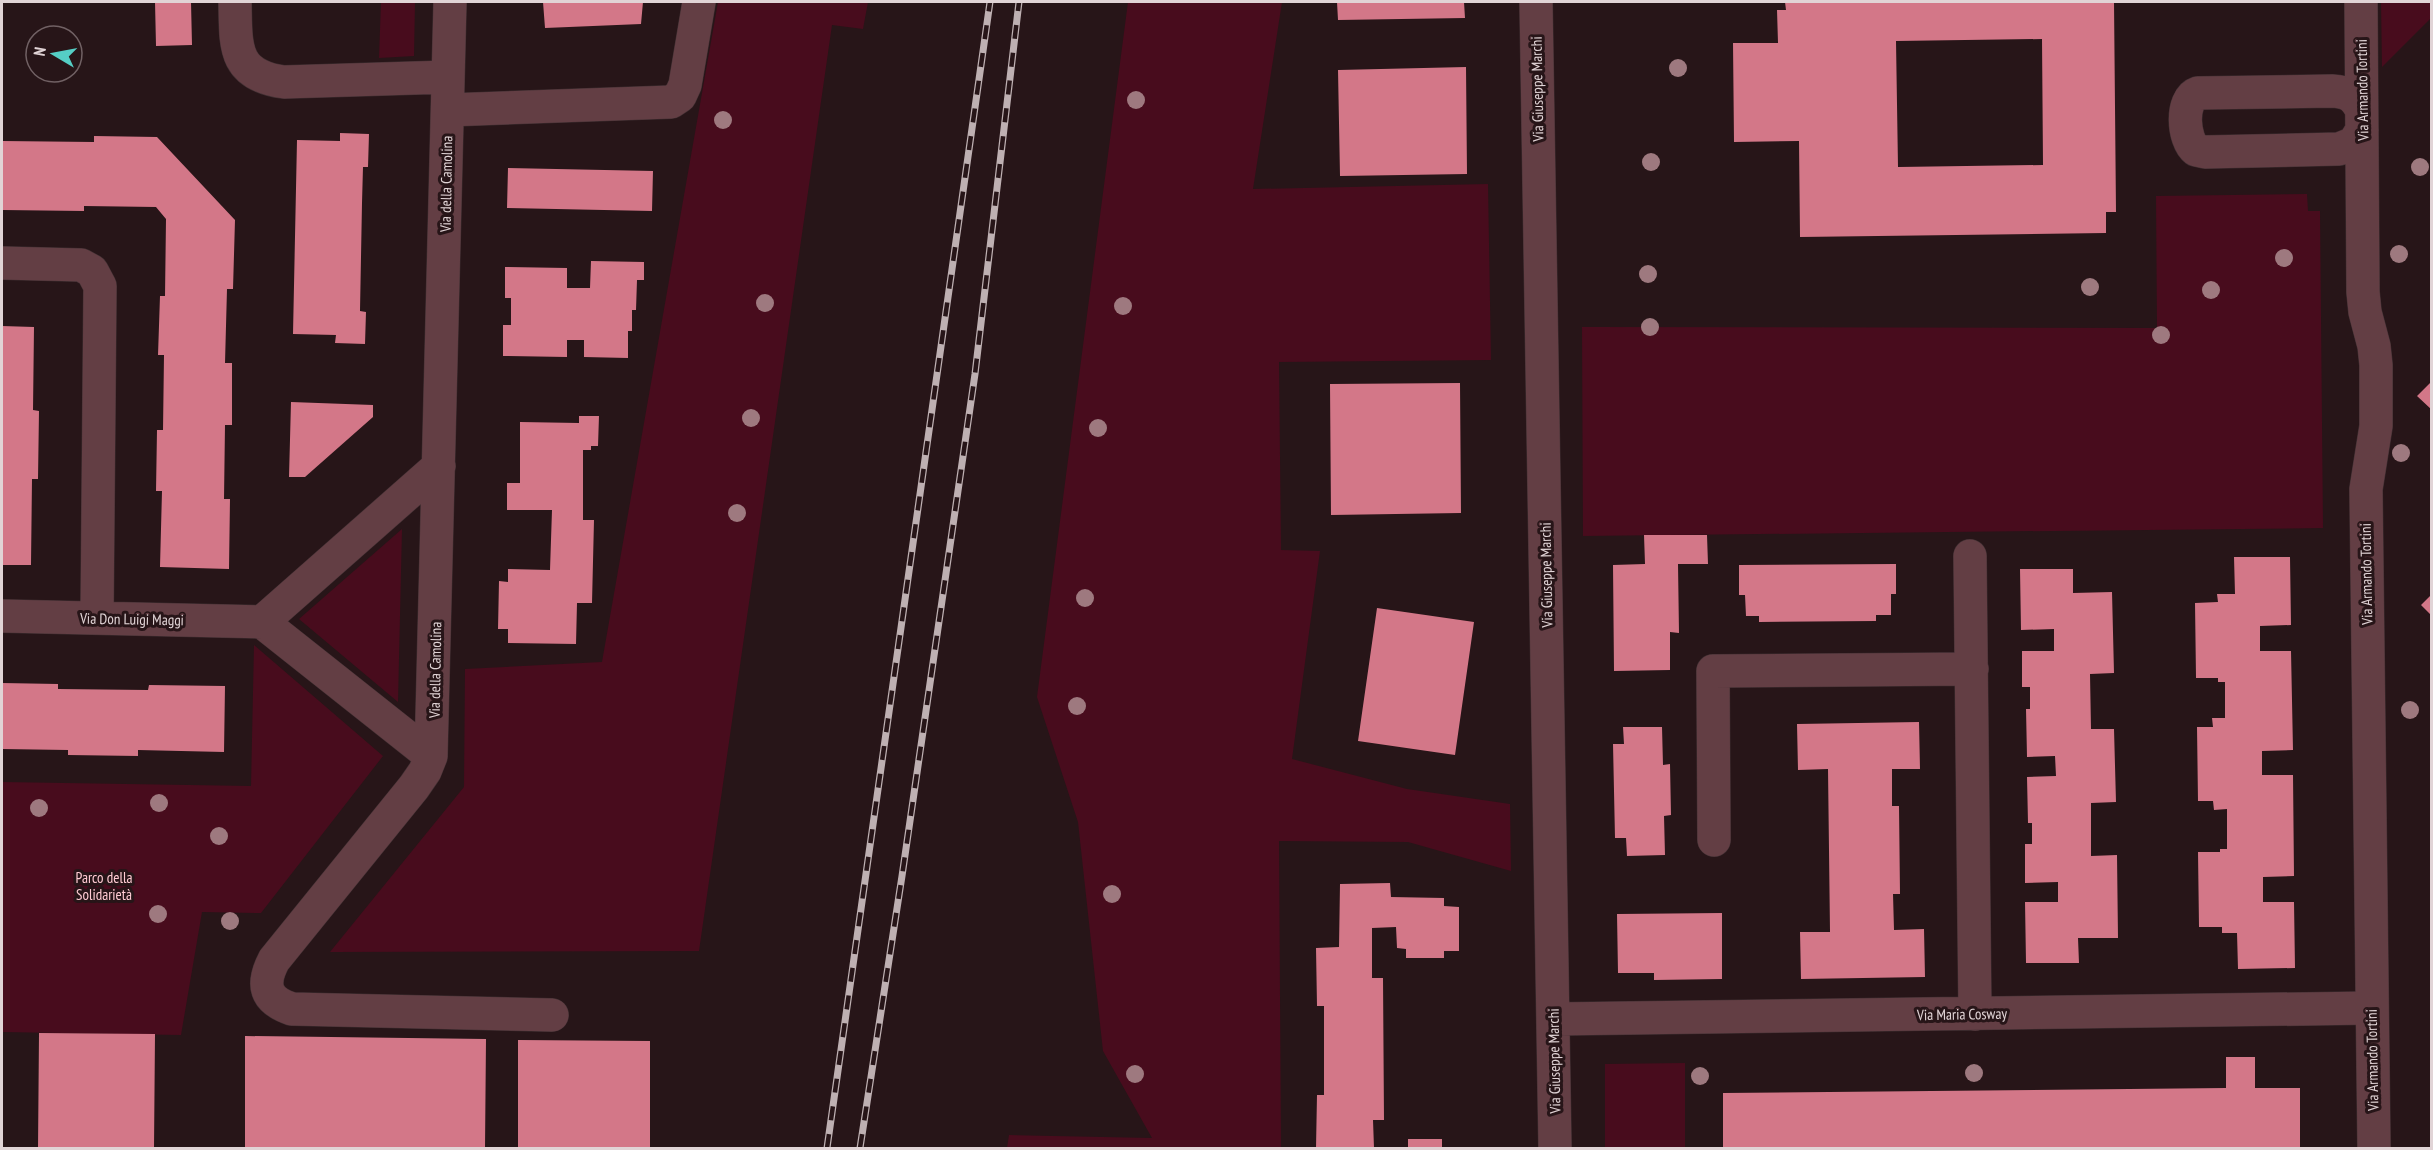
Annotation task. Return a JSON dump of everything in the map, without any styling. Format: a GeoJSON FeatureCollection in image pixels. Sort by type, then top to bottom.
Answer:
{"type":"FeatureCollection","features":[{"type":"Feature","properties":{"kind":"street"},"geometry":{"type":"LineString","coordinates":[[234,2],[236,42],[240,59],[251,72],[267,80],[285,82],[448,77]]}},
{"type":"Feature","properties":{"kind":"street","name":"Via della Camolina"},"geometry":{"type":"LineString","coordinates":[[450,2],[431,756],[425,771],[414,787],[274,960],[269,970],[267,983],[269,996],[277,1004],[306,1010],[552,1016]]}},
{"type":"Feature","properties":{"kind":"street"},"geometry":{"type":"LineString","coordinates":[[448,110],[671,102],[680,96],[685,85],[699,2]]}},
{"type":"Feature","properties":{"kind":"street","name":"Via Giuseppe Marchi"},"geometry":{"type":"LineString","coordinates":[[1536,2],[1556,1149]]}},
{"type":"Feature","properties":{"kind":"street","name":"Via Armando Tortini"},"geometry":{"type":"LineString","coordinates":[[2361,2],[2363,292],[2376,365],[2376,426],[2366,489],[2374,1149]]}},
{"type":"Feature","properties":{"kind":"street"},"geometry":{"type":"LineString","coordinates":[[2,263],[81,265],[92,272],[100,286],[97,618]]}},
{"type":"Feature","properties":{"kind":"street"},"geometry":{"type":"LineString","coordinates":[[431,756],[262,622],[440,466]]}},
{"type":"Feature","properties":{"kind":"street"},"geometry":{"type":"LineString","coordinates":[[1970,556],[1975,1014]]}},
{"type":"Feature","properties":{"kind":"street","name":"Via Don Luigi Maggi"},"geometry":{"type":"LineString","coordinates":[[2,616],[262,622]]}},
{"type":"Feature","properties":{"kind":"street"},"geometry":{"type":"LineString","coordinates":[[1714,840],[1713,671],[1971,669]]}},
{"type":"Feature","properties":{"kind":"street","name":"Via Maria Cosway"},"geometry":{"type":"LineString","coordinates":[[1554,1019],[2371,1008]]}},
{"type":"Feature","properties":{"kind":"green space"},"geometry":{"type":"Polygon","coordinates":[[[381,2],[415,2],[414,56],[379,58],[381,2]]]}},
{"type":"Feature","properties":{"kind":"green space"},"geometry":{"type":"Polygon","coordinates":[[[718,2],[868,2],[863,29],[832,25],[699,951],[330,952],[464,787],[465,669],[602,662],[718,2]]]}},
{"type":"Feature","properties":{"kind":"green space"},"geometry":{"type":"Polygon","coordinates":[[[1128,2],[1282,2],[1253,189],[1488,184],[1491,360],[1279,362],[1281,550],[1320,551],[1292,759],[1407,789],[1510,804],[1511,871],[1408,842],[1279,841],[1281,1148],[1007,1148],[1009,1135],[1152,1138],[1103,1051],[1078,822],[1037,697],[1128,2]]]}},
{"type":"Feature","properties":{"kind":"green space"},"geometry":{"type":"Polygon","coordinates":[[[2381,2],[2432,2],[2431,18],[2382,67],[2381,2]]]}},
{"type":"Feature","properties":{"kind":"green space"},"geometry":{"type":"Polygon","coordinates":[[[2307,194],[2308,211],[2320,211],[2323,528],[1583,536],[1582,327],[2157,328],[2156,196],[2307,194]]]}},
{"type":"Feature","properties":{"kind":"green space"},"geometry":{"type":"Polygon","coordinates":[[[402,529],[398,702],[299,619],[402,529]]]}},
{"type":"Feature","properties":{"kind":"green space","name":"Parco della Solidarietà"},"geometry":{"type":"Polygon","coordinates":[[[254,645],[383,756],[261,913],[202,912],[181,1035],[2,1032],[2,782],[251,786],[254,645]]]}},
{"type":"Feature","properties":{"kind":"green space"},"geometry":{"type":"Polygon","coordinates":[[[1685,1063],[1685,1148],[1605,1148],[1605,1064],[1685,1063]]]}},
{"type":"Feature","properties":{"kind":"building"},"geometry":{"type":"Polygon","coordinates":[[[155,2],[191,2],[192,45],[156,46],[155,2]]]}},
{"type":"Feature","properties":{"kind":"building"},"geometry":{"type":"Polygon","coordinates":[[[543,2],[643,2],[641,24],[545,28],[543,2]]]}},
{"type":"Feature","properties":{"kind":"building"},"geometry":{"type":"Polygon","coordinates":[[[1337,2],[1464,2],[1465,18],[1338,20],[1337,2]]]}},
{"type":"Feature","properties":{"kind":"building"},"geometry":{"type":"Polygon","coordinates":[[[1785,2],[2114,2],[2116,212],[2106,212],[2106,233],[1800,237],[1799,141],[1734,142],[1733,43],[1778,43],[1777,10],[1786,10],[1785,2]],[[2042,39],[1896,41],[1898,167],[2043,165],[2042,39]]]}},
{"type":"Feature","properties":{"kind":"building"},"geometry":{"type":"Polygon","coordinates":[[[1466,67],[1467,174],[1340,176],[1338,70],[1466,67]]]}},
{"type":"Feature","properties":{"kind":"building"},"geometry":{"type":"Polygon","coordinates":[[[340,133],[369,134],[368,167],[363,167],[362,203],[360,311],[366,312],[365,344],[335,343],[336,335],[293,334],[297,140],[340,141],[340,133]]]}},
{"type":"Feature","properties":{"kind":"building"},"geometry":{"type":"Polygon","coordinates":[[[94,136],[157,137],[235,220],[233,289],[227,289],[225,363],[232,363],[232,425],[225,425],[224,499],[230,499],[229,569],[160,567],[162,491],[156,491],[157,430],[163,430],[164,355],[158,355],[160,296],[165,296],[166,219],[156,207],[84,206],[84,211],[2,210],[2,141],[94,142],[94,136]]]}},
{"type":"Feature","properties":{"kind":"building"},"geometry":{"type":"Polygon","coordinates":[[[508,168],[653,171],[652,211],[507,208],[508,168]]]}},
{"type":"Feature","properties":{"kind":"building"},"geometry":{"type":"Polygon","coordinates":[[[591,261],[644,262],[644,280],[637,280],[636,310],[632,310],[632,331],[628,331],[628,358],[584,357],[584,340],[567,340],[567,357],[503,356],[503,325],[511,325],[511,298],[505,298],[505,267],[567,268],[567,288],[590,288],[591,261]]]}},
{"type":"Feature","properties":{"kind":"building"},"geometry":{"type":"Polygon","coordinates":[[[2,326],[34,327],[33,410],[39,411],[38,479],[32,479],[31,565],[2,565],[2,326]]]}},
{"type":"Feature","properties":{"kind":"building"},"geometry":{"type":"Polygon","coordinates":[[[2432,381],[2432,410],[2417,396],[2432,381]]]}},
{"type":"Feature","properties":{"kind":"building"},"geometry":{"type":"Polygon","coordinates":[[[1460,383],[1461,513],[1331,515],[1330,384],[1460,383]]]}},
{"type":"Feature","properties":{"kind":"building"},"geometry":{"type":"Polygon","coordinates":[[[291,402],[373,405],[373,417],[305,477],[289,477],[291,402]]]}},
{"type":"Feature","properties":{"kind":"building"},"geometry":{"type":"Polygon","coordinates":[[[579,416],[599,416],[598,446],[591,446],[591,450],[583,450],[583,520],[594,520],[592,603],[577,603],[576,644],[508,643],[508,629],[498,629],[499,581],[508,582],[508,569],[550,570],[552,510],[507,510],[507,483],[520,483],[520,422],[579,423],[579,416]]]}},
{"type":"Feature","properties":{"kind":"building"},"geometry":{"type":"Polygon","coordinates":[[[1644,535],[1707,535],[1708,564],[1678,564],[1679,633],[1670,632],[1670,670],[1614,671],[1613,565],[1645,564],[1644,535]]]}},
{"type":"Feature","properties":{"kind":"building"},"geometry":{"type":"Polygon","coordinates":[[[2234,557],[2290,557],[2291,625],[2260,626],[2260,651],[2291,651],[2293,750],[2262,751],[2262,775],[2293,775],[2294,876],[2263,877],[2263,902],[2294,902],[2295,968],[2238,969],[2237,933],[2222,933],[2222,927],[2199,927],[2198,852],[2220,852],[2220,849],[2227,849],[2227,809],[2214,810],[2213,801],[2198,801],[2197,727],[2213,727],[2212,718],[2225,718],[2225,682],[2218,682],[2218,678],[2196,678],[2195,603],[2218,602],[2217,594],[2235,594],[2234,557]]]}},
{"type":"Feature","properties":{"kind":"building"},"geometry":{"type":"Polygon","coordinates":[[[1896,564],[1896,594],[1891,594],[1891,615],[1876,615],[1876,621],[1759,622],[1759,616],[1746,616],[1745,595],[1739,595],[1739,565],[1896,564]]]}},
{"type":"Feature","properties":{"kind":"building"},"geometry":{"type":"Polygon","coordinates":[[[2020,569],[2073,569],[2073,593],[2112,592],[2114,673],[2090,674],[2091,729],[2114,729],[2116,802],[2091,803],[2091,856],[2117,855],[2118,938],[2078,938],[2079,963],[2026,963],[2025,902],[2058,902],[2058,882],[2025,883],[2025,844],[2032,844],[2032,823],[2028,823],[2027,777],[2056,776],[2055,756],[2027,757],[2026,709],[2030,709],[2030,687],[2022,687],[2022,651],[2054,651],[2054,629],[2021,630],[2020,569]]]}},
{"type":"Feature","properties":{"kind":"building"},"geometry":{"type":"Polygon","coordinates":[[[2432,594],[2432,616],[2421,605],[2432,594]]]}},
{"type":"Feature","properties":{"kind":"building"},"geometry":{"type":"Polygon","coordinates":[[[1377,608],[1474,622],[1455,755],[1358,741],[1377,608]]]}},
{"type":"Feature","properties":{"kind":"building"},"geometry":{"type":"Polygon","coordinates":[[[2,683],[58,684],[58,689],[148,690],[149,685],[225,686],[224,752],[138,750],[138,756],[68,755],[68,750],[2,749],[2,683]]]}},
{"type":"Feature","properties":{"kind":"building"},"geometry":{"type":"Polygon","coordinates":[[[1919,722],[1920,769],[1892,769],[1892,806],[1899,806],[1900,894],[1893,894],[1894,930],[1924,929],[1925,977],[1801,979],[1800,932],[1830,932],[1828,769],[1798,770],[1797,724],[1919,722]]]}},
{"type":"Feature","properties":{"kind":"building"},"geometry":{"type":"Polygon","coordinates":[[[1623,727],[1662,727],[1663,765],[1670,764],[1671,815],[1664,816],[1665,855],[1627,856],[1626,838],[1615,838],[1613,744],[1624,744],[1623,727]]]}},
{"type":"Feature","properties":{"kind":"building"},"geometry":{"type":"Polygon","coordinates":[[[1390,883],[1391,897],[1444,898],[1444,906],[1459,907],[1459,951],[1444,951],[1444,958],[1406,958],[1406,949],[1397,948],[1396,927],[1372,928],[1372,978],[1383,978],[1384,1120],[1373,1120],[1374,1148],[1316,1148],[1317,1095],[1324,1095],[1324,1006],[1317,1006],[1316,948],[1339,947],[1340,884],[1390,883]]]}},
{"type":"Feature","properties":{"kind":"building"},"geometry":{"type":"Polygon","coordinates":[[[1722,913],[1722,979],[1654,980],[1654,973],[1618,973],[1617,914],[1722,913]]]}},
{"type":"Feature","properties":{"kind":"building"},"geometry":{"type":"Polygon","coordinates":[[[39,1033],[155,1034],[154,1148],[38,1148],[39,1033]]]}},
{"type":"Feature","properties":{"kind":"building"},"geometry":{"type":"Polygon","coordinates":[[[245,1036],[486,1039],[485,1148],[245,1148],[245,1036]]]}},
{"type":"Feature","properties":{"kind":"building"},"geometry":{"type":"Polygon","coordinates":[[[518,1040],[650,1041],[650,1148],[518,1148],[518,1040]]]}},
{"type":"Feature","properties":{"kind":"building"},"geometry":{"type":"Polygon","coordinates":[[[2226,1057],[2255,1057],[2255,1088],[2300,1088],[2300,1148],[1723,1148],[1723,1093],[2226,1088],[2226,1057]]]}},
{"type":"Feature","properties":{"kind":"building"},"geometry":{"type":"Polygon","coordinates":[[[1408,1139],[1442,1139],[1442,1148],[1408,1148],[1408,1139]]]}},
{"type":"Feature","properties":{"kind":"railway"},"geometry":{"type":"LineString","coordinates":[[827,1148],[990,2]]}},
{"type":"Feature","properties":{"kind":"railway"},"geometry":{"type":"LineString","coordinates":[[860,1148],[975,374],[1019,2]]}}]}
